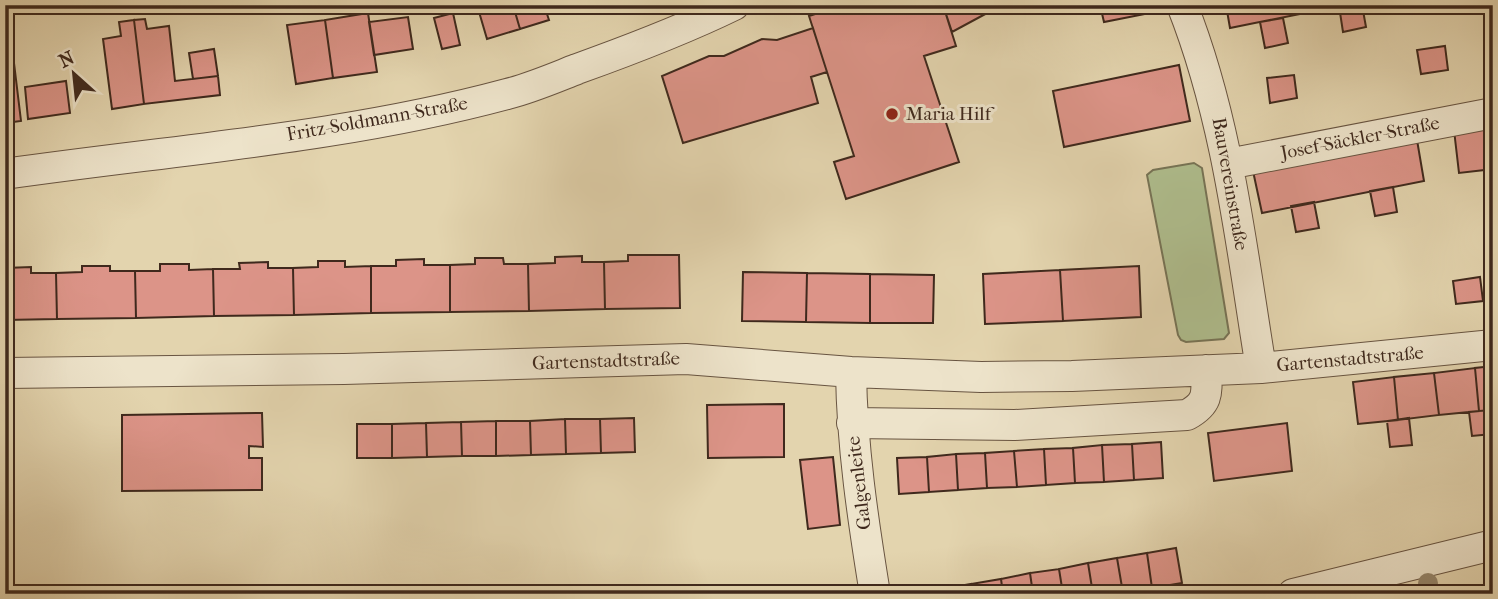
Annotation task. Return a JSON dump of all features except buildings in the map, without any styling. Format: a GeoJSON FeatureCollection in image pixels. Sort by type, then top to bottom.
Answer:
{"type":"FeatureCollection","features":[{"type":"Feature","properties":{"kind":"street","name":"Fritz-Soldmann-Straße"},"geometry":{"type":"LineString","coordinates":[[5,174],[315,133],[401,118],[509,94],[631,50],[734,5]]}},
{"type":"Feature","properties":{"kind":"street","name":"Bauvereinstraße"},"geometry":{"type":"LineString","coordinates":[[1182,5],[1211,89],[1228,164],[1261,368]]}},
{"type":"Feature","properties":{"kind":"street","name":"Josef-Säckler-Straße"},"geometry":{"type":"LineString","coordinates":[[1228,164],[1493,113]]}},
{"type":"Feature","properties":{"kind":"street","name":"Gartenstadtstraße"},"geometry":{"type":"LineString","coordinates":[[5,373],[344,369],[686,359],[851,372],[981,377],[1261,368],[1493,345]]}},
{"type":"Feature","properties":{"kind":"street"},"geometry":{"type":"LineString","coordinates":[[852,423],[1015,425],[1187,415],[1199,409],[1207,396],[1206,370]]}},
{"type":"Feature","properties":{"kind":"street","name":"Galgenleite"},"geometry":{"type":"LineString","coordinates":[[851,372],[852,423],[859,494],[874,594]]}},
{"type":"Feature","properties":{"kind":"street"},"geometry":{"type":"LineString","coordinates":[[1293,594],[1493,545]]}},
{"type":"Feature","properties":{"kind":"green space"},"geometry":{"type":"Polygon","coordinates":[[[1194,163],[1202,168],[1229,333],[1224,339],[1186,342],[1178,335],[1147,175],[1153,170],[1194,163]]]}},
{"type":"Feature","properties":{"kind":"place","name":"Maria Hilf"},"geometry":{"type":"Point","coordinates":[892,114]}}]}
